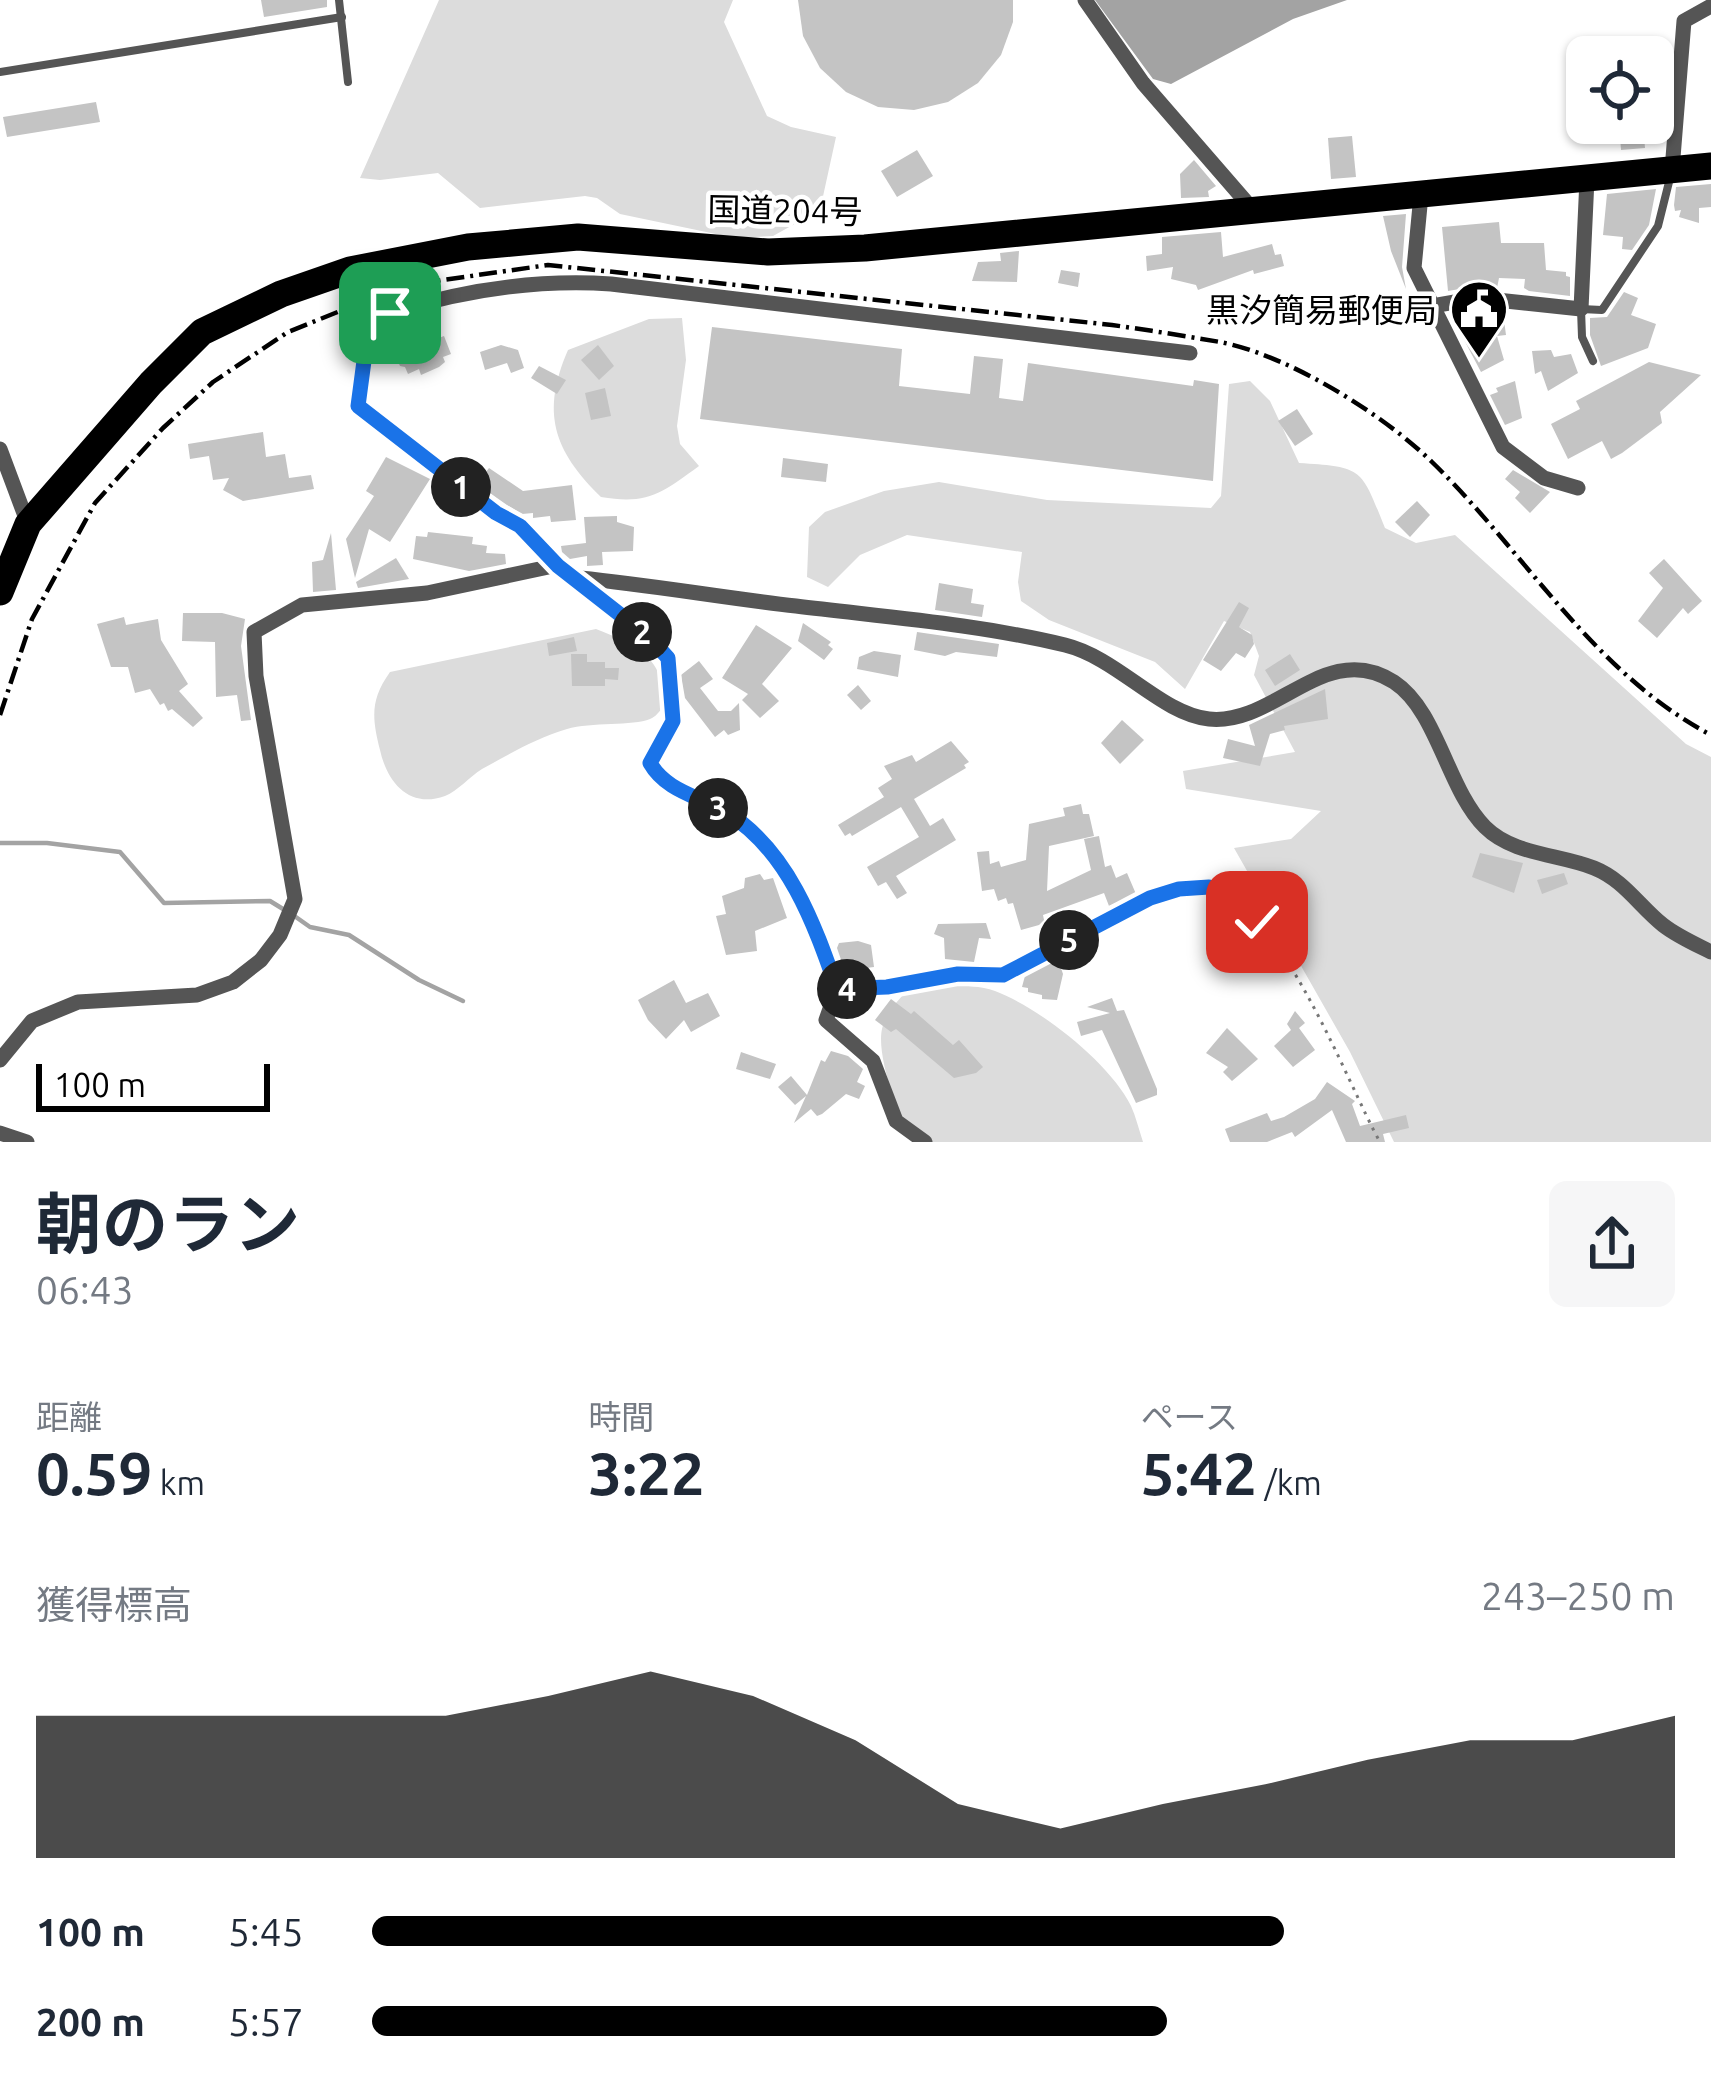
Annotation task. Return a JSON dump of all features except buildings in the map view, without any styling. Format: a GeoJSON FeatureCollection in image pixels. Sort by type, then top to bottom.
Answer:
{"type":"FeatureCollection","features":[{"type":"Feature","properties":{"kind":"highway","name":"国道204号"},"geometry":{"type":"LineString","coordinates":[[0,592],[28,524],[202,332],[281,294],[350,270],[468,247],[578,237],[768,252],[865,248],[1711,166]]}},
{"type":"Feature","properties":{"kind":"street"},"geometry":{"type":"LineString","coordinates":[[1085,0],[1143,82],[1254,211]]}},
{"type":"Feature","properties":{"kind":"street"},"geometry":{"type":"LineString","coordinates":[[1672,170],[1684,21],[1711,6]]}},
{"type":"Feature","properties":{"kind":"street"},"geometry":{"type":"LineString","coordinates":[[1432,306],[1478,298],[1581,309],[1587,178]]}},
{"type":"Feature","properties":{"kind":"street"},"geometry":{"type":"LineString","coordinates":[[1421,195],[1414,268],[1503,447],[1544,478],[1578,488]]}},
{"type":"Feature","properties":{"kind":"street"},"geometry":{"type":"LineString","coordinates":[[350,270],[390,313]]}},
{"type":"Feature","properties":{"kind":"street"},"geometry":{"type":"LineString","coordinates":[[925,1142],[896,1121],[873,1061],[826,1020],[837,989],[817,934],[769,846],[727,813],[659,780],[650,763],[673,721],[668,658],[577,577],[558,566],[520,526],[496,513],[358,406],[364,361],[390,313],[469,291],[552,280],[1190,353]]}},
{"type":"Feature","properties":{"kind":"street"},"geometry":{"type":"LineString","coordinates":[[0,449],[28,524]]}},
{"type":"Feature","properties":{"kind":"street"},"geometry":{"type":"LineString","coordinates":[[0,1060],[32,1021],[78,1002],[197,995],[233,982],[261,960],[280,935],[295,898],[256,676],[254,632],[302,605],[427,593],[558,566]]}},
{"type":"Feature","properties":{"kind":"street"},"geometry":{"type":"LineString","coordinates":[[577,577],[866,613],[1068,646],[1118,667],[1187,716],[1213,720],[1247,715],[1317,677],[1359,668],[1394,682],[1415,703],[1481,824],[1498,838],[1617,880],[1664,926],[1711,952]]}},
{"type":"Feature","properties":{"kind":"street"},"geometry":{"type":"LineString","coordinates":[[0,1133],[27,1142]]}},
{"type":"Feature","properties":{"kind":"lane"},"geometry":{"type":"LineString","coordinates":[[339,0],[348,82]]}},
{"type":"Feature","properties":{"kind":"lane"},"geometry":{"type":"LineString","coordinates":[[0,72],[342,17]]}},
{"type":"Feature","properties":{"kind":"lane"},"geometry":{"type":"LineString","coordinates":[[1594,361],[1582,337],[1581,309],[1602,310],[1658,226],[1672,170]]}},
{"type":"Feature","properties":{"kind":"lane"},"geometry":{"type":"LineString","coordinates":[[837,989],[887,987],[958,974],[1003,975],[1090,929]]}},
{"type":"Feature","properties":{"kind":"path"},"geometry":{"type":"LineString","coordinates":[[1090,929],[1150,898],[1179,889],[1209,887],[1243,907],[1294,970],[1380,1142]]}},
{"type":"Feature","properties":{"kind":"shaded area"},"geometry":{"type":"Polygon","coordinates":[[[439,0],[733,0],[724,22],[767,116],[836,137],[820,210],[773,236],[735,238],[620,214],[597,198],[585,196],[480,208],[438,173],[360,178],[439,0]]]}},
{"type":"Feature","properties":{"kind":"shaded area"},"geometry":{"type":"Polygon","coordinates":[[[1095,0],[1347,0],[1293,19],[1171,84],[1153,79],[1095,0]]]}},
{"type":"Feature","properties":{"kind":"shaded area"},"geometry":{"type":"Polygon","coordinates":[[[682,318],[686,360],[677,426],[680,444],[699,466],[654,495],[601,497],[572,463],[556,429],[555,393],[568,350],[649,319],[682,318]]]}},
{"type":"Feature","properties":{"kind":"shaded area"},"geometry":{"type":"Polygon","coordinates":[[[1250,381],[1270,401],[1299,463],[1337,467],[1358,475],[1385,528],[1416,543],[1455,535],[1686,744],[1711,757],[1711,1142],[1394,1142],[1350,1052],[1234,848],[1291,839],[1321,811],[1186,789],[1183,771],[1295,752],[1254,675],[1259,656],[1250,632],[1224,621],[1185,689],[1155,662],[1049,620],[1021,601],[1022,552],[907,535],[860,555],[828,587],[807,577],[809,527],[825,512],[884,491],[939,482],[1047,500],[1211,508],[1221,496],[1229,384],[1250,381]]]}},
{"type":"Feature","properties":{"kind":"shaded area"},"geometry":{"type":"Polygon","coordinates":[[[596,629],[636,648],[654,665],[664,707],[654,717],[556,733],[482,769],[445,796],[410,796],[394,782],[383,762],[374,719],[379,692],[390,672],[596,629]]]}},
{"type":"Feature","properties":{"kind":"shaded area"},"geometry":{"type":"Polygon","coordinates":[[[948,984],[995,991],[1072,1039],[1121,1089],[1143,1142],[914,1142],[890,1087],[882,1029],[909,988],[948,984]]]}},
{"type":"Feature","properties":{"kind":"waterway"},"geometry":{"type":"LineString","coordinates":[[0,843],[120,852],[164,903],[270,901],[283,909]]}},
{"type":"Feature","properties":{"kind":"waterway"},"geometry":{"type":"LineString","coordinates":[[293,915],[310,927],[349,935],[419,980],[463,1001]]}},
{"type":"Feature","properties":{"kind":"railway"},"geometry":{"type":"LineString","coordinates":[[0,715],[32,619],[95,503],[163,428],[213,382],[288,332],[375,297],[422,283],[548,265],[1112,325],[1220,342],[1275,359],[1361,406],[1412,444],[1466,497],[1595,645],[1669,709],[1711,735]]}},
{"type":"Feature","properties":{"kind":"place","name":"黒汐簡易郵便局"},"geometry":{"type":"Point","coordinates":[1479,360]}},
{"type":"Feature","properties":{"kind":"route"},"geometry":{"type":"LineString","coordinates":[[390,313],[364,361],[358,406],[363,414],[520,526],[558,566],[650,638],[668,658],[673,721],[650,763],[659,780],[727,813],[769,846],[817,934],[837,989],[887,987],[958,974],[1003,975],[1150,898],[1179,889],[1209,887],[1243,907],[1257,922]]}}]}
